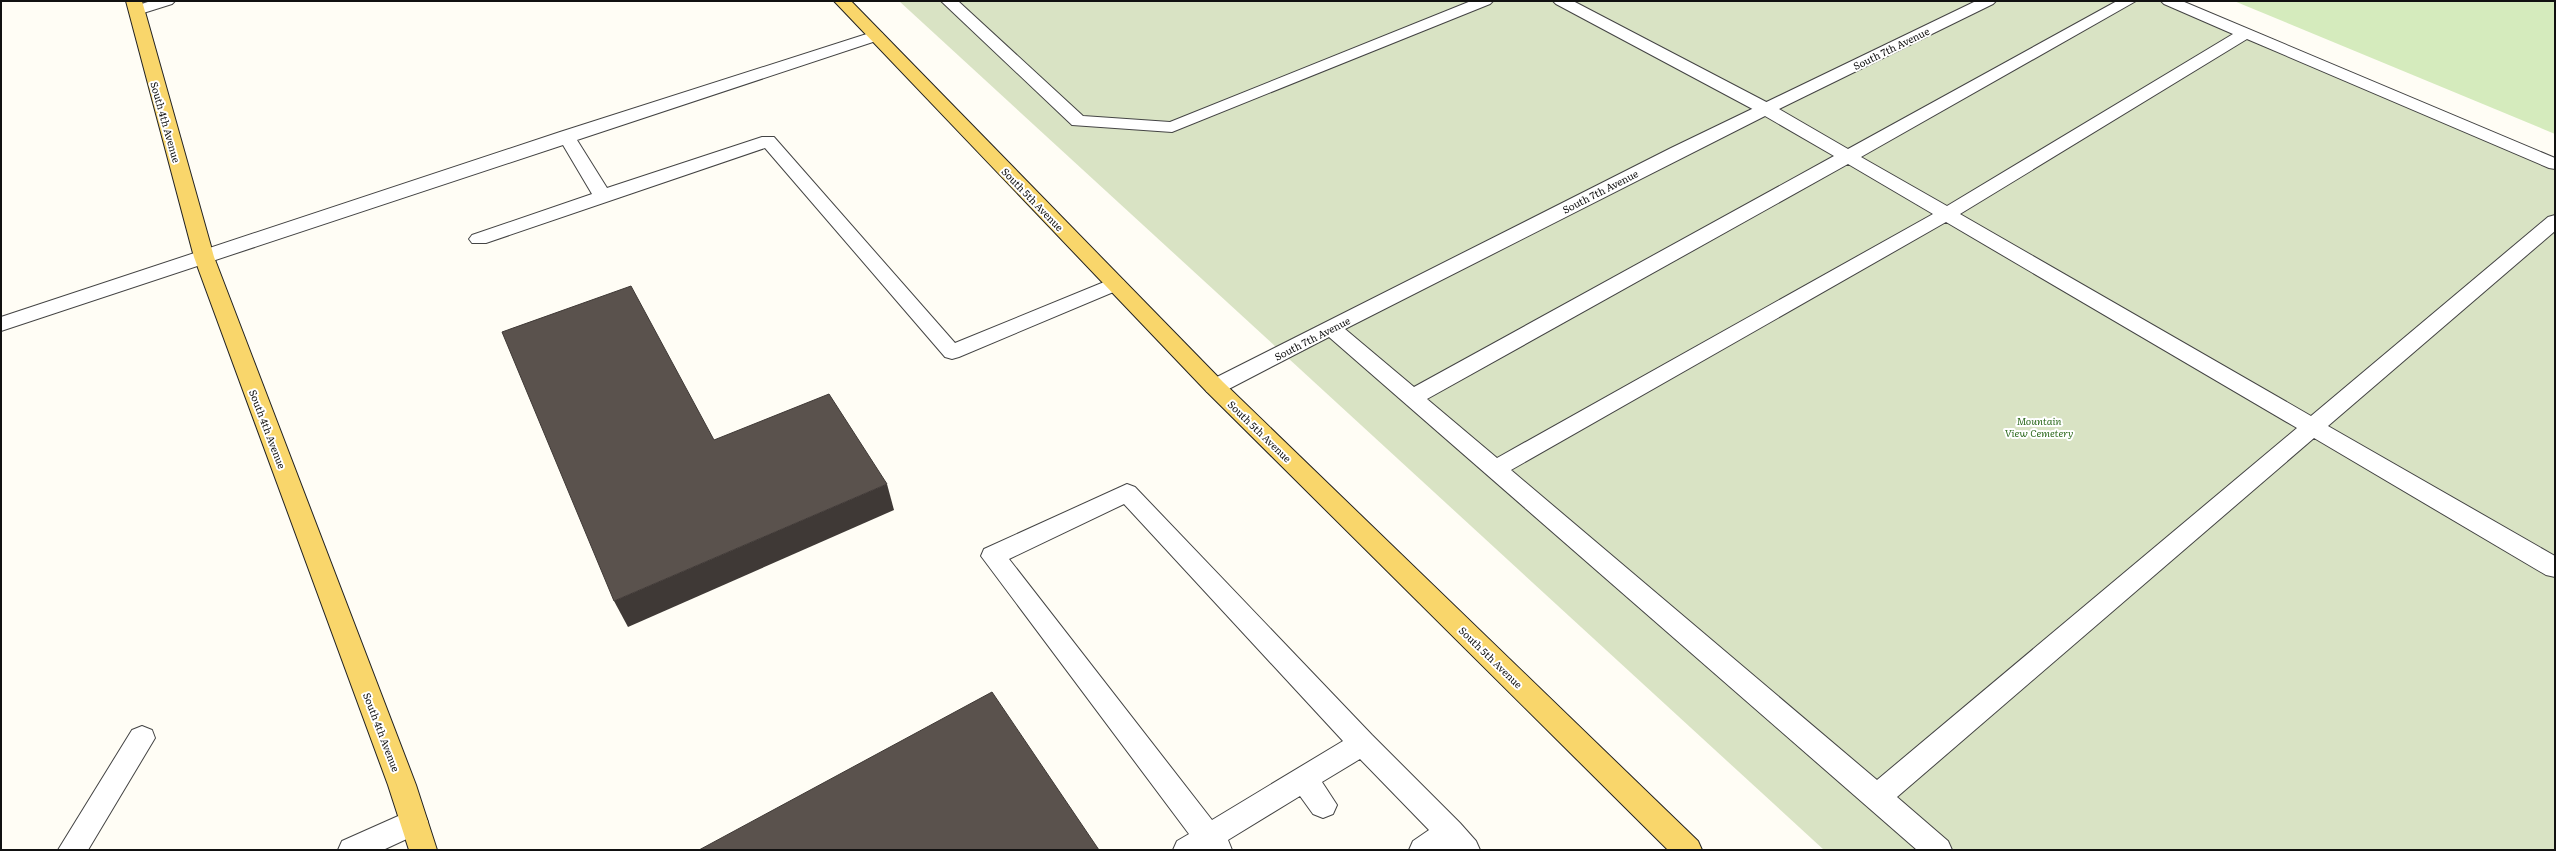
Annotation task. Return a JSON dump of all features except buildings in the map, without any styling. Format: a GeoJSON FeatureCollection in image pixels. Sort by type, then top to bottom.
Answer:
{"type":"FeatureCollection","features":[{"type":"Feature","properties":{"kind":"main road","name":"South 5th Avenue"},"geometry":{"type":"LineString","coordinates":[[842,1],[1215,387],[1688,850]]}},
{"type":"Feature","properties":{"kind":"main road","name":"South 4th Avenue"},"geometry":{"type":"LineString","coordinates":[[136,6],[145,48],[204,257],[414,822],[423,850]]}},
{"type":"Feature","properties":{"kind":"street"},"geometry":{"type":"LineString","coordinates":[[136,6],[168,1]]}},
{"type":"Feature","properties":{"kind":"street"},"geometry":{"type":"LineString","coordinates":[[949,1],[1078,122],[1172,127],[1485,1]]}},
{"type":"Feature","properties":{"kind":"street"},"geometry":{"type":"LineString","coordinates":[[1561,1],[1766,109],[2555,568]]}},
{"type":"Feature","properties":{"kind":"street","name":"South 7th Avenue"},"geometry":{"type":"LineString","coordinates":[[1215,387],[1766,109],[1988,1]]}},
{"type":"Feature","properties":{"kind":"street"},"geometry":{"type":"LineString","coordinates":[[1412,398],[2128,1]]}},
{"type":"Feature","properties":{"kind":"street"},"geometry":{"type":"LineString","coordinates":[[2169,1],[2555,164]]}},
{"type":"Feature","properties":{"kind":"street"},"geometry":{"type":"LineString","coordinates":[[1495,469],[1947,214],[2246,33]]}},
{"type":"Feature","properties":{"kind":"street"},"geometry":{"type":"LineString","coordinates":[[1,324],[566,136],[876,36]]}},
{"type":"Feature","properties":{"kind":"street"},"geometry":{"type":"LineString","coordinates":[[566,136],[603,196]]}},
{"type":"Feature","properties":{"kind":"street"},"geometry":{"type":"LineString","coordinates":[[479,239],[768,141],[952,352],[1116,284]]}},
{"type":"Feature","properties":{"kind":"street"},"geometry":{"type":"LineString","coordinates":[[1877,797],[2555,221]]}},
{"type":"Feature","properties":{"kind":"street"},"geometry":{"type":"LineString","coordinates":[[1331,328],[1938,850]]}},
{"type":"Feature","properties":{"kind":"street"},"geometry":{"type":"LineString","coordinates":[[1362,743],[1303,779],[1205,845],[993,556],[1127,493],[1362,743],[1458,841],[1423,850]]}},
{"type":"Feature","properties":{"kind":"street"},"geometry":{"type":"LineString","coordinates":[[72,850],[142,738]]}},
{"type":"Feature","properties":{"kind":"street"},"geometry":{"type":"LineString","coordinates":[[1303,779],[1323,805]]}},
{"type":"Feature","properties":{"kind":"street"},"geometry":{"type":"LineString","coordinates":[[352,850],[414,822]]}},
{"type":"Feature","properties":{"kind":"green space","name":"Mountain View Cemetery"},"geometry":{"type":"Polygon","coordinates":[[[899,1],[2168,1],[2555,165],[2555,850],[1824,850],[899,1]]]}},
{"type":"Feature","properties":{"kind":"green space"},"geometry":{"type":"Polygon","coordinates":[[[2234,1],[2555,1],[2555,134],[2234,1]]]}}]}
